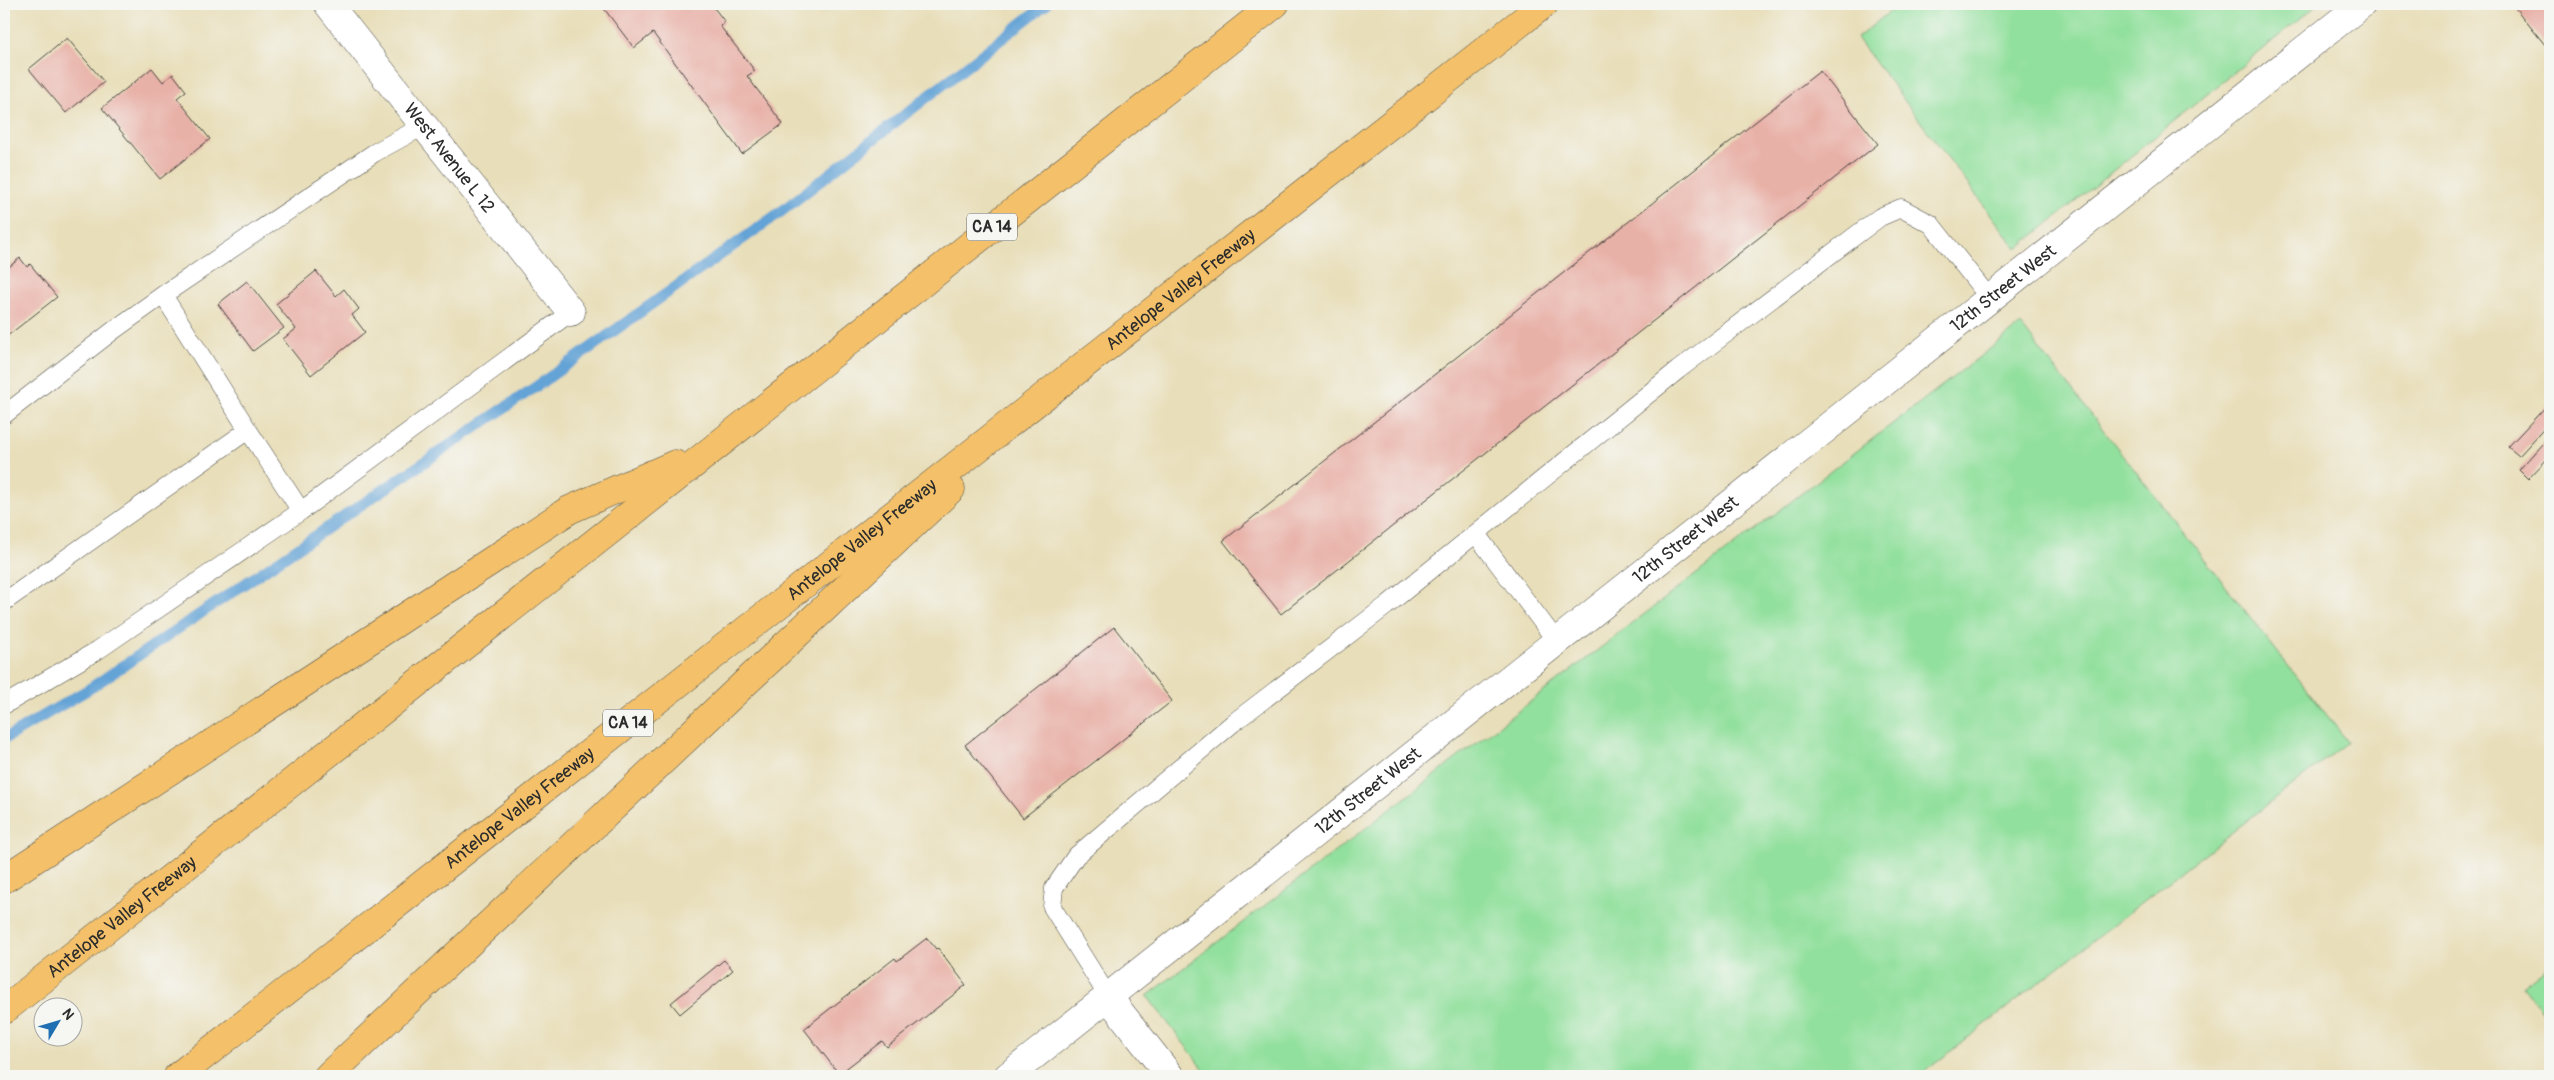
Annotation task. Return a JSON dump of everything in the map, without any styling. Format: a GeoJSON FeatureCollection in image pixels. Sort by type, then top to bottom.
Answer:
{"type":"FeatureCollection","features":[{"type":"Feature","properties":{"kind":"highway","name":"Antelope Valley Freeway"},"geometry":{"type":"LineString","coordinates":[[4,1010],[709,450],[1275,4]]}},
{"type":"Feature","properties":{"kind":"highway","name":"Antelope Valley Freeway"},"geometry":{"type":"LineString","coordinates":[[178,1076],[1544,4]]}},
{"type":"Feature","properties":{"kind":"highway"},"geometry":{"type":"LineString","coordinates":[[328,1076],[1078,370]]}},
{"type":"Feature","properties":{"kind":"highway"},"geometry":{"type":"LineString","coordinates":[[4,879],[569,510],[709,450]]}},
{"type":"Feature","properties":{"kind":"street","name":"West Avenue L 12"},"geometry":{"type":"LineString","coordinates":[[328,4],[571,312]]}},
{"type":"Feature","properties":{"kind":"street","name":"12th Street West"},"geometry":{"type":"LineString","coordinates":[[1008,1076],[1109,998],[2362,4]]}},
{"type":"Feature","properties":{"kind":"street"},"geometry":{"type":"LineString","coordinates":[[1109,998],[1170,1076]]}},
{"type":"Feature","properties":{"kind":"lane"},"geometry":{"type":"LineString","coordinates":[[4,415],[114,330],[163,295],[374,154],[425,125]]}},
{"type":"Feature","properties":{"kind":"lane"},"geometry":{"type":"LineString","coordinates":[[1109,998],[1052,906],[1054,888],[1076,856],[1234,723],[1386,606],[1678,370],[1880,217],[1901,208],[1931,224],[1990,299]]}},
{"type":"Feature","properties":{"kind":"lane"},"geometry":{"type":"LineString","coordinates":[[163,295],[301,511]]}},
{"type":"Feature","properties":{"kind":"lane"},"geometry":{"type":"LineString","coordinates":[[4,705],[98,650],[301,511],[571,312]]}},
{"type":"Feature","properties":{"kind":"lane"},"geometry":{"type":"LineString","coordinates":[[4,602],[248,430]]}},
{"type":"Feature","properties":{"kind":"lane"},"geometry":{"type":"LineString","coordinates":[[1476,534],[1557,642]]}},
{"type":"Feature","properties":{"kind":"green space"},"geometry":{"type":"Polygon","coordinates":[[[1899,4],[2318,4],[2017,249],[1857,38],[1899,4]]]}},
{"type":"Feature","properties":{"kind":"green space"},"geometry":{"type":"Polygon","coordinates":[[[2021,325],[2348,742],[1919,1076],[1209,1076],[1147,996],[2021,325]]]}},
{"type":"Feature","properties":{"kind":"green space"},"geometry":{"type":"Polygon","coordinates":[[[2550,964],[2550,1022],[2522,986],[2550,964]]]}},
{"type":"Feature","properties":{"kind":"building"},"geometry":{"type":"Polygon","coordinates":[[[605,4],[711,4],[725,22],[720,26],[755,71],[747,76],[783,124],[742,154],[653,33],[634,48],[602,6],[605,4]]]}},
{"type":"Feature","properties":{"kind":"building"},"geometry":{"type":"Polygon","coordinates":[[[2512,4],[2547,4],[2550,7],[2550,51],[2512,4]]]}},
{"type":"Feature","properties":{"kind":"building"},"geometry":{"type":"Polygon","coordinates":[[[67,38],[104,82],[66,113],[29,69],[67,38]]]}},
{"type":"Feature","properties":{"kind":"building"},"geometry":{"type":"Polygon","coordinates":[[[152,68],[163,82],[173,74],[186,91],[177,98],[210,139],[160,179],[102,108],[152,68]]]}},
{"type":"Feature","properties":{"kind":"building"},"geometry":{"type":"Polygon","coordinates":[[[1820,71],[1878,144],[1281,614],[1223,541],[1820,71]]]}},
{"type":"Feature","properties":{"kind":"building"},"geometry":{"type":"Polygon","coordinates":[[[20,258],[27,267],[30,264],[57,297],[6,337],[4,335],[4,271],[20,258]]]}},
{"type":"Feature","properties":{"kind":"building"},"geometry":{"type":"Polygon","coordinates":[[[316,271],[336,296],[344,289],[359,309],[352,315],[365,332],[311,375],[283,339],[296,329],[276,304],[316,271]]]}},
{"type":"Feature","properties":{"kind":"building"},"geometry":{"type":"Polygon","coordinates":[[[247,281],[284,328],[253,351],[218,304],[247,281]]]}},
{"type":"Feature","properties":{"kind":"building"},"geometry":{"type":"Polygon","coordinates":[[[2550,402],[2550,422],[2519,456],[2508,447],[2550,402]]]}},
{"type":"Feature","properties":{"kind":"building"},"geometry":{"type":"Polygon","coordinates":[[[2550,435],[2550,456],[2528,479],[2519,470],[2550,435]]]}},
{"type":"Feature","properties":{"kind":"building"},"geometry":{"type":"Polygon","coordinates":[[[1114,627],[1172,701],[1023,818],[965,745],[1114,627]]]}},
{"type":"Feature","properties":{"kind":"building"},"geometry":{"type":"Polygon","coordinates":[[[927,938],[936,949],[938,948],[966,985],[887,1047],[882,1041],[839,1074],[804,1029],[895,958],[897,961],[927,938]]]}},
{"type":"Feature","properties":{"kind":"building"},"geometry":{"type":"Polygon","coordinates":[[[724,960],[733,970],[680,1014],[671,1003],[724,960]]]}},
{"type":"Feature","properties":{"kind":"waterway"},"geometry":{"type":"LineString","coordinates":[[4,739],[89,689],[537,386],[782,211],[1046,4]]}}]}
